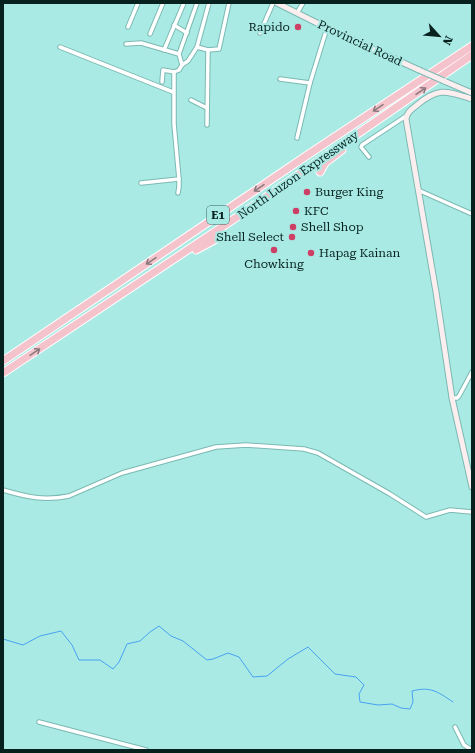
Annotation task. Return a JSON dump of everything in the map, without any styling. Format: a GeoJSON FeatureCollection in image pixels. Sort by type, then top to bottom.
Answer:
{"type":"FeatureCollection","features":[{"type":"Feature","properties":{"kind":"highway","name":"E1"},"geometry":{"type":"LineString","coordinates":[[434,70],[472,41]]}},
{"type":"Feature","properties":{"kind":"highway","name":"North Luzon Expressway"},"geometry":{"type":"LineString","coordinates":[[3,361],[434,70],[472,46]]}},
{"type":"Feature","properties":{"kind":"highway","name":"North Luzon Expressway"},"geometry":{"type":"LineString","coordinates":[[3,373],[237,217],[472,55]]}},
{"type":"Feature","properties":{"kind":"highway","name":"E1"},"geometry":{"type":"LineString","coordinates":[[434,82],[472,58]]}},
{"type":"Feature","properties":{"kind":"highway"},"geometry":{"type":"LineString","coordinates":[[320,172],[322,166],[336,154],[410,98]]}},
{"type":"Feature","properties":{"kind":"highway"},"geometry":{"type":"LineString","coordinates":[[126,291],[150,280],[207,243],[220,237],[230,238]]}},
{"type":"Feature","properties":{"kind":"street"},"geometry":{"type":"LineString","coordinates":[[128,28],[138,3]]}},
{"type":"Feature","properties":{"kind":"street"},"geometry":{"type":"LineString","coordinates":[[150,34],[163,3]]}},
{"type":"Feature","properties":{"kind":"street"},"geometry":{"type":"LineString","coordinates":[[164,50],[184,3]]}},
{"type":"Feature","properties":{"kind":"street"},"geometry":{"type":"LineString","coordinates":[[182,65],[179,54],[197,3]]}},
{"type":"Feature","properties":{"kind":"street"},"geometry":{"type":"LineString","coordinates":[[162,82],[162,70],[174,72],[179,70],[182,65],[188,62],[197,47],[209,3]]}},
{"type":"Feature","properties":{"kind":"street"},"geometry":{"type":"LineString","coordinates":[[197,47],[208,50],[218,49],[229,3]]}},
{"type":"Feature","properties":{"kind":"street"},"geometry":{"type":"LineString","coordinates":[[260,32],[277,3]]}},
{"type":"Feature","properties":{"kind":"street","name":"Provincial Road"},"geometry":{"type":"LineString","coordinates":[[277,3],[326,28],[444,82],[472,93]]}},
{"type":"Feature","properties":{"kind":"street"},"geometry":{"type":"LineString","coordinates":[[297,13],[303,3]]}},
{"type":"Feature","properties":{"kind":"street"},"geometry":{"type":"LineString","coordinates":[[174,25],[187,33]]}},
{"type":"Feature","properties":{"kind":"street"},"geometry":{"type":"LineString","coordinates":[[297,138],[310,83],[326,28]]}},
{"type":"Feature","properties":{"kind":"street"},"geometry":{"type":"LineString","coordinates":[[126,44],[138,43],[179,54]]}},
{"type":"Feature","properties":{"kind":"street"},"geometry":{"type":"LineString","coordinates":[[60,47],[173,92]]}},
{"type":"Feature","properties":{"kind":"street"},"geometry":{"type":"LineString","coordinates":[[207,125],[208,50]]}},
{"type":"Feature","properties":{"kind":"street"},"geometry":{"type":"LineString","coordinates":[[174,72],[174,124],[179,179],[178,193]]}},
{"type":"Feature","properties":{"kind":"street"},"geometry":{"type":"LineString","coordinates":[[280,78],[310,83]]}},
{"type":"Feature","properties":{"kind":"street"},"geometry":{"type":"LineString","coordinates":[[369,157],[361,147],[362,145],[406,116],[424,98],[434,93],[446,92],[472,99]]}},
{"type":"Feature","properties":{"kind":"street"},"geometry":{"type":"LineString","coordinates":[[191,100],[207,108]]}},
{"type":"Feature","properties":{"kind":"street"},"geometry":{"type":"LineString","coordinates":[[406,116],[408,139],[418,190],[452,398],[472,487]]}},
{"type":"Feature","properties":{"kind":"street"},"geometry":{"type":"LineString","coordinates":[[141,183],[179,179]]}},
{"type":"Feature","properties":{"kind":"street"},"geometry":{"type":"LineString","coordinates":[[418,190],[472,214]]}},
{"type":"Feature","properties":{"kind":"street"},"geometry":{"type":"LineString","coordinates":[[452,398],[457,398],[459,396],[471,377],[472,372]]}},
{"type":"Feature","properties":{"kind":"street"},"geometry":{"type":"LineString","coordinates":[[3,490],[25,496],[49,499],[61,498],[122,473],[216,447],[246,445],[312,450],[390,494],[426,517],[450,510],[472,512]]}},
{"type":"Feature","properties":{"kind":"street"},"geometry":{"type":"LineString","coordinates":[[39,722],[146,750]]}},
{"type":"Feature","properties":{"kind":"street"},"geometry":{"type":"LineString","coordinates":[[455,727],[464,745],[472,750]]}},
{"type":"Feature","properties":{"kind":"waterway"},"geometry":{"type":"LineString","coordinates":[[3,639],[23,645],[40,636],[61,631],[72,645],[79,660],[100,660],[113,669],[119,662],[127,644],[140,641],[159,626],[171,636],[183,641],[207,660],[228,653],[239,657],[253,677],[267,676],[288,659],[308,647],[335,674],[356,677],[364,685],[359,694],[360,702],[378,705],[392,704],[401,708],[410,709],[413,702],[412,691],[424,689],[434,691],[453,702]]}},
{"type":"Feature","properties":{"kind":"place","name":"Rapido"},"geometry":{"type":"Point","coordinates":[298,27]}},
{"type":"Feature","properties":{"kind":"place","name":"Burger King"},"geometry":{"type":"Point","coordinates":[307,192]}},
{"type":"Feature","properties":{"kind":"place","name":"KFC"},"geometry":{"type":"Point","coordinates":[296,211]}},
{"type":"Feature","properties":{"kind":"place","name":"Shell Shop"},"geometry":{"type":"Point","coordinates":[293,227]}},
{"type":"Feature","properties":{"kind":"place","name":"Shell Select"},"geometry":{"type":"Point","coordinates":[292,237]}},
{"type":"Feature","properties":{"kind":"place","name":"Chowking"},"geometry":{"type":"Point","coordinates":[274,250]}},
{"type":"Feature","properties":{"kind":"place","name":"Hapag Kainan"},"geometry":{"type":"Point","coordinates":[311,253]}}]}
